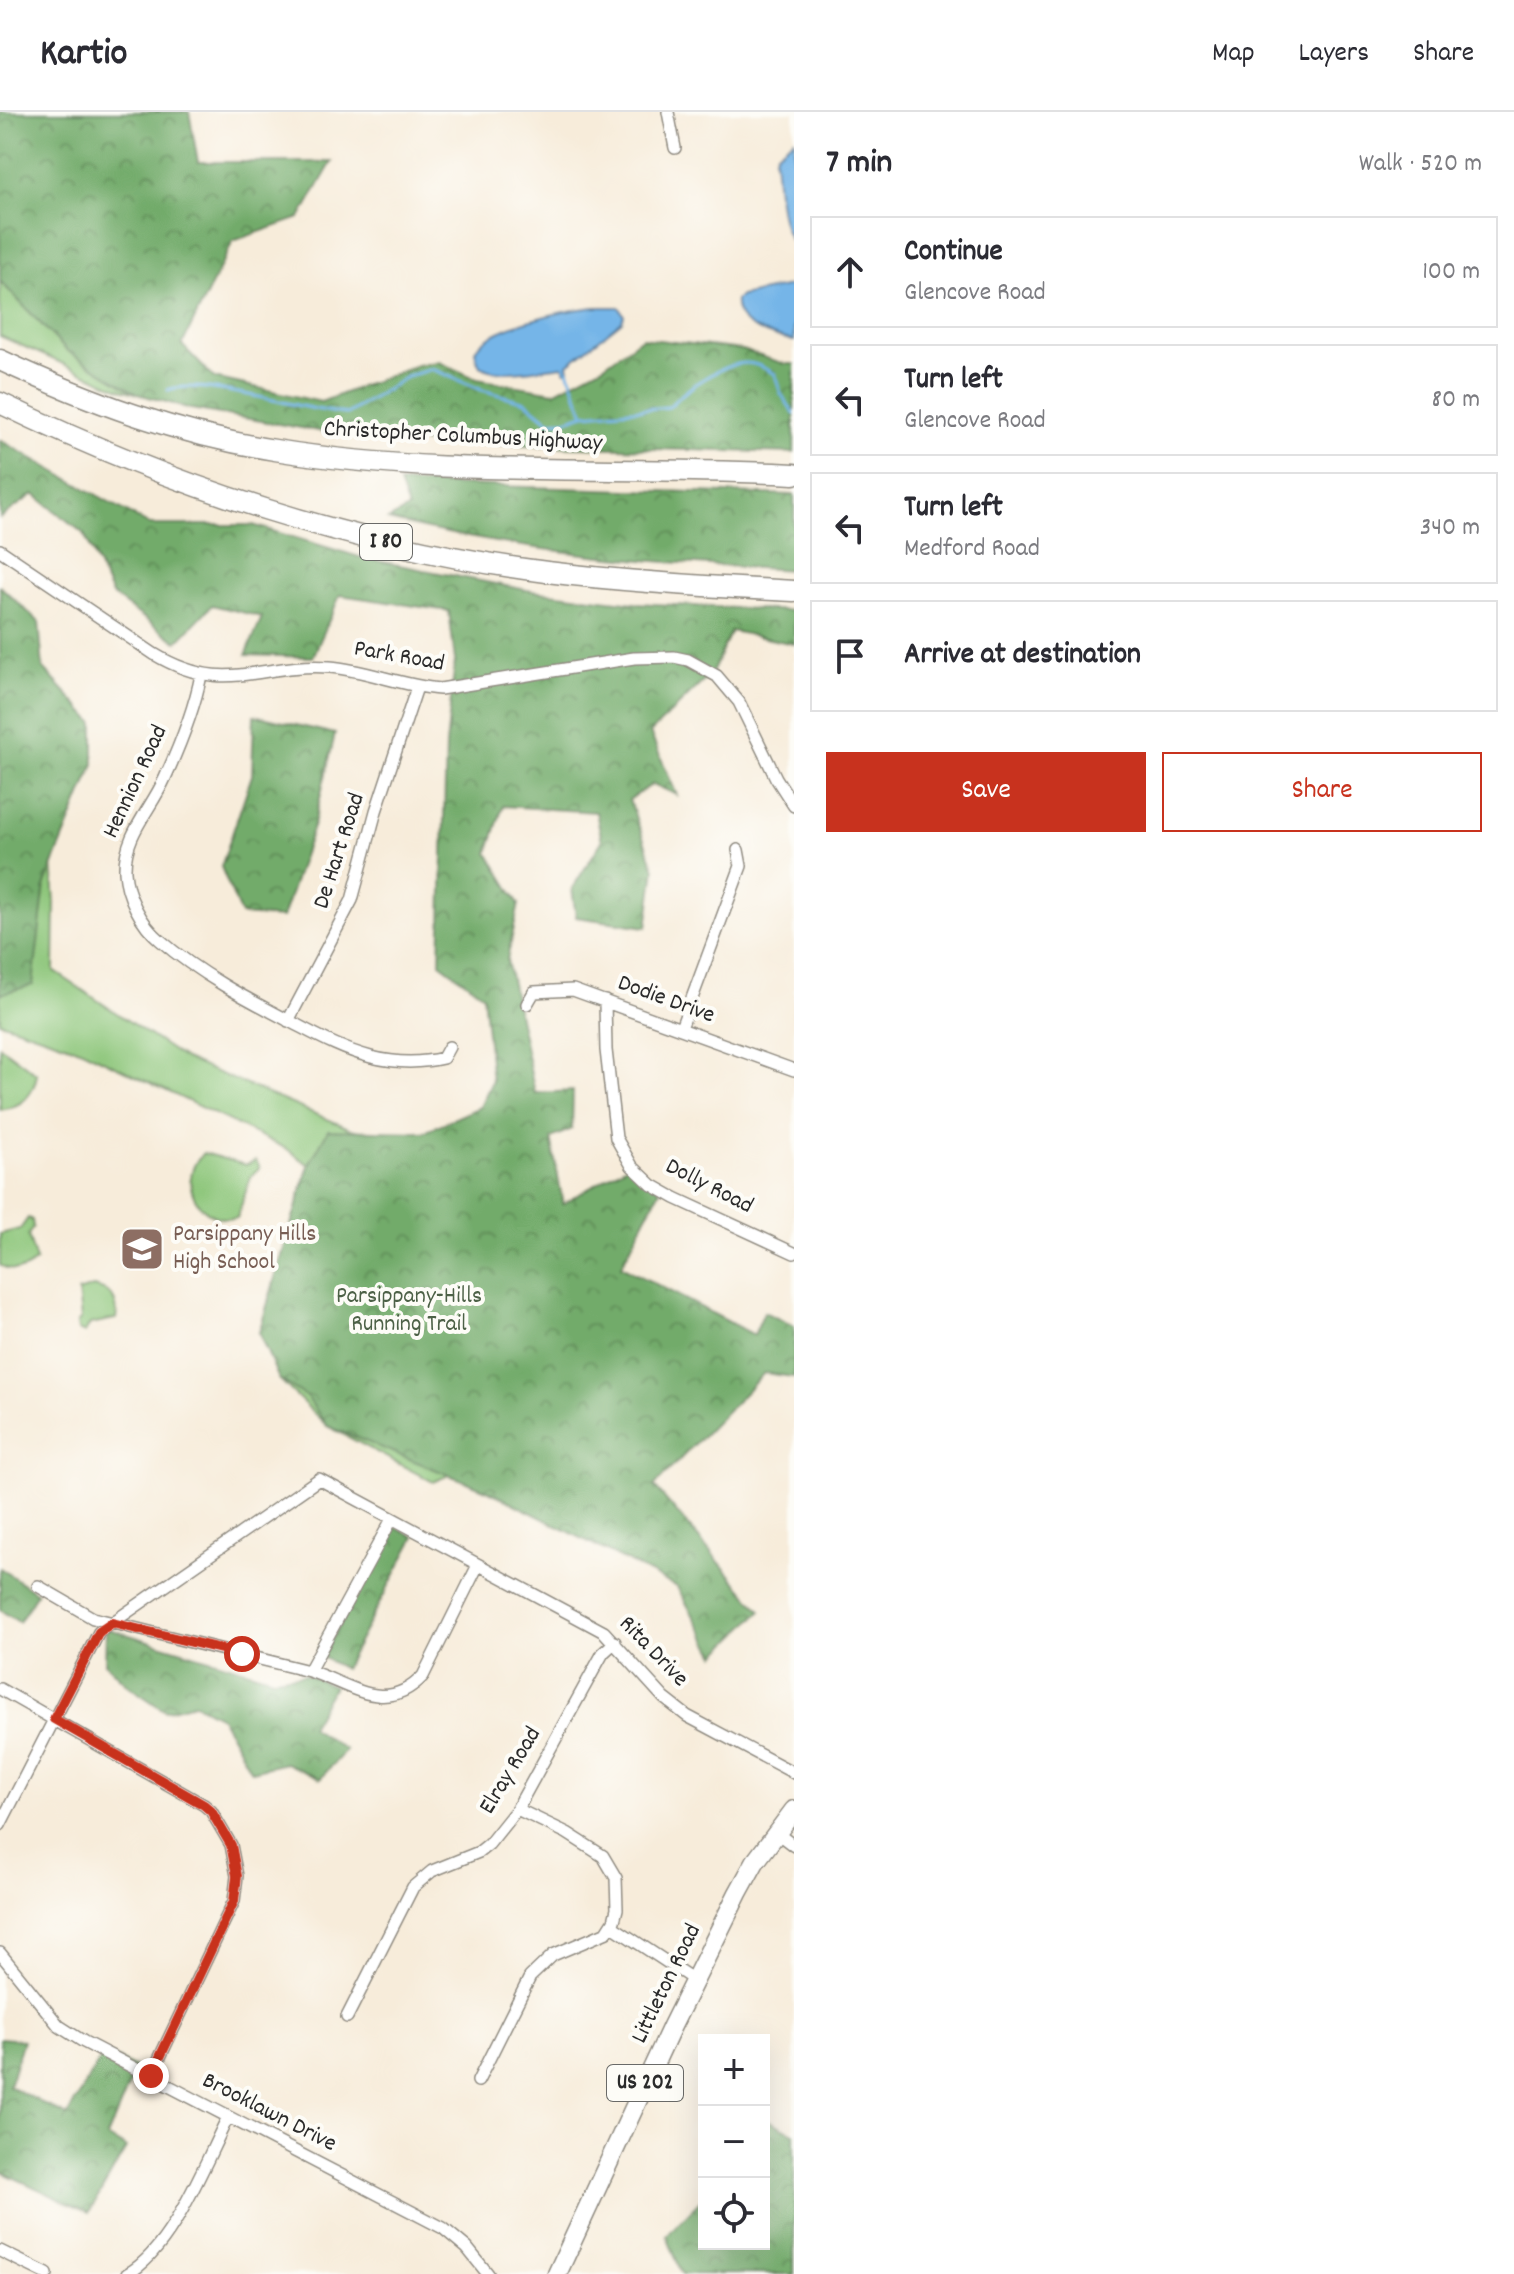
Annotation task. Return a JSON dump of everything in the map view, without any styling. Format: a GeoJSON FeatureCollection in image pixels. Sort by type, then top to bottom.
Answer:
{"type":"FeatureCollection","features":[{"type":"Feature","properties":{"kind":"highway","name":"Christopher Columbus Highway"},"geometry":{"type":"LineString","coordinates":[[0,360],[124,412],[205,436],[273,450],[375,462],[447,466],[794,474]]}},
{"type":"Feature","properties":{"kind":"highway","name":"I 80"},"geometry":{"type":"LineString","coordinates":[[0,403],[158,472],[252,505],[382,541],[544,572],[686,586],[794,591]]}},
{"type":"Feature","properties":{"kind":"main road","name":"Littleton Road"},"geometry":{"type":"LineString","coordinates":[[557,2274],[694,1980],[738,1893],[755,1862],[794,1810]]}},
{"type":"Feature","properties":{"kind":"street"},"geometry":{"type":"LineString","coordinates":[[668,112],[675,148]]}},
{"type":"Feature","properties":{"kind":"street","name":"Park Road"},"geometry":{"type":"LineString","coordinates":[[0,550],[154,654],[187,672],[201,675],[218,677],[328,667],[417,687],[459,688],[634,658],[688,660],[717,676],[739,702],[776,778],[794,806]]}},
{"type":"Feature","properties":{"kind":"street","name":"Hennion Road"},"geometry":{"type":"LineString","coordinates":[[201,675],[195,705],[164,781],[128,844],[125,856],[126,883],[142,917],[160,940],[216,981],[349,1051],[394,1062],[413,1063],[443,1058],[449,1047]]}},
{"type":"Feature","properties":{"kind":"street","name":"De Hart Road"},"geometry":{"type":"LineString","coordinates":[[288,1021],[352,900],[376,811],[417,687]]}},
{"type":"Feature","properties":{"kind":"street"},"geometry":{"type":"LineString","coordinates":[[681,1028],[741,866],[738,850]]}},
{"type":"Feature","properties":{"kind":"street","name":"Dodie Drive"},"geometry":{"type":"LineString","coordinates":[[527,1004],[534,992],[573,990],[794,1070]]}},
{"type":"Feature","properties":{"kind":"street","name":"Dolly Road"},"geometry":{"type":"LineString","coordinates":[[605,1001],[606,1050],[616,1138],[632,1166],[652,1185],[675,1198],[794,1253]]}},
{"type":"Feature","properties":{"kind":"street","name":"Rita Drive"},"geometry":{"type":"LineString","coordinates":[[112,1623],[319,1479],[604,1632],[664,1698],[687,1716],[794,1773]]}},
{"type":"Feature","properties":{"kind":"street"},"geometry":{"type":"LineString","coordinates":[[309,1671],[392,1519]]}},
{"type":"Feature","properties":{"kind":"street"},"geometry":{"type":"LineString","coordinates":[[38,1586],[93,1618],[309,1671],[363,1693],[382,1697],[413,1686],[423,1676],[478,1565]]}},
{"type":"Feature","properties":{"kind":"street"},"geometry":{"type":"LineString","coordinates":[[0,1825],[99,1632],[112,1623]]}},
{"type":"Feature","properties":{"kind":"street","name":"Elray Road"},"geometry":{"type":"LineString","coordinates":[[347,2017],[413,1887],[432,1871],[489,1844],[517,1809],[603,1653],[615,1642]]}},
{"type":"Feature","properties":{"kind":"street"},"geometry":{"type":"LineString","coordinates":[[0,1689],[204,1805],[211,1811],[231,1845],[237,1876],[230,1913],[151,2076]]}},
{"type":"Feature","properties":{"kind":"street"},"geometry":{"type":"LineString","coordinates":[[478,2081],[530,1977],[553,1955],[596,1938],[612,1926],[617,1909],[618,1884],[603,1856],[567,1833],[517,1809]]}},
{"type":"Feature","properties":{"kind":"street"},"geometry":{"type":"LineString","coordinates":[[777,1833],[794,1846]]}},
{"type":"Feature","properties":{"kind":"street"},"geometry":{"type":"LineString","coordinates":[[612,1926],[694,1980]]}},
{"type":"Feature","properties":{"kind":"street","name":"Brooklawn Drive"},"geometry":{"type":"LineString","coordinates":[[0,1953],[59,2026],[84,2042],[443,2228],[467,2248],[488,2274]]}},
{"type":"Feature","properties":{"kind":"street"},"geometry":{"type":"LineString","coordinates":[[127,2274],[146,2262],[167,2237],[228,2117]]}},
{"type":"Feature","properties":{"kind":"street"},"geometry":{"type":"LineString","coordinates":[[0,2251],[47,2274]]}},
{"type":"Feature","properties":{"kind":"green space"},"geometry":{"type":"Polygon","coordinates":[[[0,112],[189,112],[198,162],[332,162],[300,218],[233,241],[182,345],[214,378],[321,402],[417,365],[439,362],[477,379],[554,392],[603,366],[642,338],[742,350],[794,364],[794,453],[376,441],[191,409],[138,394],[66,350],[0,281],[0,112]]]}},
{"type":"Feature","properties":{"kind":"green space"},"geometry":{"type":"Polygon","coordinates":[[[0,281],[66,350],[138,394],[0,336],[0,281]]]}},
{"type":"Feature","properties":{"kind":"green space"},"geometry":{"type":"Polygon","coordinates":[[[0,440],[150,525],[253,525],[363,558],[532,591],[635,603],[794,611],[794,644],[731,631],[712,673],[650,733],[677,795],[653,784],[629,800],[655,869],[647,927],[576,917],[572,889],[602,841],[596,812],[503,806],[488,853],[519,904],[507,960],[535,1093],[573,1091],[572,1129],[551,1138],[563,1204],[631,1163],[660,1190],[621,1266],[754,1335],[764,1312],[794,1326],[794,1377],[764,1373],[654,1486],[761,1611],[716,1655],[677,1587],[489,1491],[327,1426],[307,1397],[279,1379],[259,1333],[309,1165],[328,1130],[424,1132],[480,1107],[492,1081],[483,995],[440,963],[446,745],[455,661],[449,611],[340,595],[313,657],[246,655],[262,617],[212,605],[177,642],[112,595],[84,534],[34,494],[0,518],[0,440]]]}},
{"type":"Feature","properties":{"kind":"green space"},"geometry":{"type":"Polygon","coordinates":[[[399,483],[794,495],[794,570],[590,555],[488,541],[388,520],[408,509],[399,483]]]}},
{"type":"Feature","properties":{"kind":"green space"},"geometry":{"type":"Polygon","coordinates":[[[0,586],[39,622],[43,668],[94,723],[94,764],[45,884],[33,985],[0,994],[0,586]]]}},
{"type":"Feature","properties":{"kind":"green space"},"geometry":{"type":"Polygon","coordinates":[[[254,715],[335,734],[314,824],[282,918],[241,915],[221,867],[252,775],[254,715]]]}},
{"type":"Feature","properties":{"kind":"green space","name":"Parsippany-Hills Running Trail"},"geometry":{"type":"Polygon","coordinates":[[[0,803],[50,834],[55,903],[54,971],[185,1059],[351,1129],[435,1147],[516,1447],[433,1482],[327,1426],[279,1379],[259,1333],[309,1165],[287,1149],[82,1050],[0,1022],[0,803]]]}},
{"type":"Feature","properties":{"kind":"green space"},"geometry":{"type":"Polygon","coordinates":[[[0,1046],[37,1074],[33,1088],[25,1099],[0,1110],[0,1046]]]}},
{"type":"Feature","properties":{"kind":"green space"},"geometry":{"type":"Polygon","coordinates":[[[203,1153],[246,1165],[256,1160],[260,1168],[251,1176],[237,1218],[211,1214],[195,1198],[191,1176],[203,1153]]]}},
{"type":"Feature","properties":{"kind":"green space"},"geometry":{"type":"Polygon","coordinates":[[[28,1218],[32,1220],[33,1227],[28,1235],[36,1261],[23,1269],[5,1268],[0,1265],[0,1234],[20,1229],[28,1218]]]}},
{"type":"Feature","properties":{"kind":"green space"},"geometry":{"type":"Polygon","coordinates":[[[93,1287],[112,1297],[116,1319],[90,1324],[85,1333],[78,1330],[77,1323],[81,1319],[78,1292],[93,1287]]]}},
{"type":"Feature","properties":{"kind":"green space"},"geometry":{"type":"Polygon","coordinates":[[[393,1525],[415,1537],[344,1669],[322,1657],[393,1525]]]}},
{"type":"Feature","properties":{"kind":"green space"},"geometry":{"type":"Polygon","coordinates":[[[0,1568],[37,1593],[19,1622],[0,1610],[0,1568]]]}},
{"type":"Feature","properties":{"kind":"green space"},"geometry":{"type":"Polygon","coordinates":[[[106,1628],[273,1678],[305,1674],[334,1686],[310,1727],[346,1750],[320,1779],[286,1763],[251,1771],[221,1717],[194,1703],[165,1711],[127,1685],[105,1663],[106,1628]]]}},
{"type":"Feature","properties":{"kind":"green space"},"geometry":{"type":"Polygon","coordinates":[[[0,2038],[23,2040],[9,2086],[67,2116],[104,2052],[136,2068],[107,2137],[126,2148],[89,2213],[0,2171],[0,2038]]]}},
{"type":"Feature","properties":{"kind":"green space"},"geometry":{"type":"Polygon","coordinates":[[[770,2121],[794,2133],[794,2274],[682,2274],[667,2235],[698,2203],[698,2250],[770,2250],[770,2121]]]}},
{"type":"Feature","properties":{"kind":"water"},"geometry":{"type":"Polygon","coordinates":[[[794,139],[794,244],[781,216],[775,157],[794,139]]]}},
{"type":"Feature","properties":{"kind":"water"},"geometry":{"type":"Polygon","coordinates":[[[794,285],[794,341],[756,329],[741,318],[736,300],[741,296],[794,285]]]}},
{"type":"Feature","properties":{"kind":"water"},"geometry":{"type":"Polygon","coordinates":[[[595,307],[619,307],[624,315],[622,321],[568,364],[569,370],[565,371],[563,366],[501,372],[484,368],[479,363],[475,351],[495,334],[529,321],[595,307]]]}},
{"type":"Feature","properties":{"kind":"waterway"},"geometry":{"type":"LineString","coordinates":[[168,390],[183,387],[228,391],[347,414],[408,376],[432,369],[482,390],[526,402],[549,421],[584,414],[669,407],[704,379],[726,367],[746,363],[775,374],[781,394],[794,413]]}},
{"type":"Feature","properties":{"kind":"waterway"},"geometry":{"type":"LineString","coordinates":[[568,370],[584,414]]}},
{"type":"Feature","properties":{"kind":"place","name":"Parsippany Hills High School"},"geometry":{"type":"Point","coordinates":[142,1249]}},
{"type":"Feature","properties":{"kind":"route"},"geometry":{"type":"LineString","coordinates":[[151,2076],[230,1913],[236,1888],[236,1863],[226,1833],[204,1805],[54,1719],[99,1632],[112,1623],[242,1654]]}}]}
